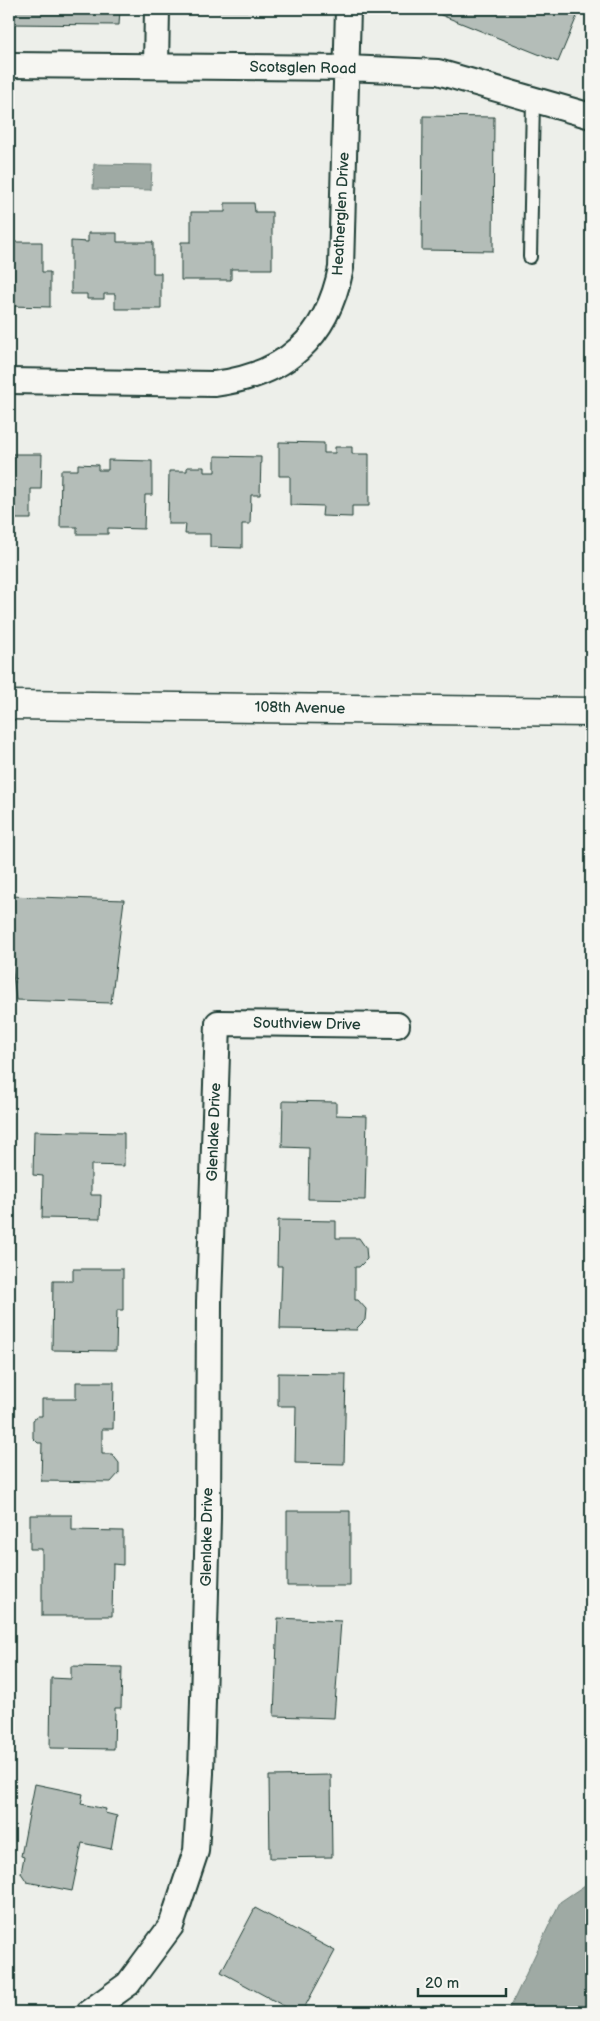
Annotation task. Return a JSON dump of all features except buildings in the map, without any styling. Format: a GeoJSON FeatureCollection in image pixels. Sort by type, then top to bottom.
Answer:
{"type":"FeatureCollection","features":[{"type":"Feature","properties":{"kind":"street"},"geometry":{"type":"LineString","coordinates":[[156,66],[157,9]]}},
{"type":"Feature","properties":{"kind":"street","name":"Heatherglen Drive"},"geometry":{"type":"LineString","coordinates":[[9,381],[214,384],[253,377],[268,371],[289,358],[318,330],[336,289],[341,268],[348,9]]}},
{"type":"Feature","properties":{"kind":"street","name":"Scotsglen Road"},"geometry":{"type":"LineString","coordinates":[[9,65],[347,68],[438,72],[591,116]]}},
{"type":"Feature","properties":{"kind":"street","name":"108th Avenue"},"geometry":{"type":"LineString","coordinates":[[9,705],[591,712]]}},
{"type":"Feature","properties":{"kind":"street","name":"Southview Drive"},"geometry":{"type":"LineString","coordinates":[[218,1023],[397,1025]]}},
{"type":"Feature","properties":{"kind":"street","name":"Glenlake Drive"},"geometry":{"type":"LineString","coordinates":[[89,2012],[128,1984],[171,1926],[196,1851],[201,1773],[206,1576],[209,1302],[218,1023]]}},
{"type":"Feature","properties":{"kind":"lane"},"geometry":{"type":"LineString","coordinates":[[530,257],[533,100]]}},
{"type":"Feature","properties":{"kind":"shaded area"},"geometry":{"type":"Polygon","coordinates":[[[94,164],[152,165],[151,190],[93,189],[94,164]]]}},
{"type":"Feature","properties":{"kind":"shaded area"},"geometry":{"type":"Polygon","coordinates":[[[591,1881],[591,2012],[508,2012],[560,1902],[591,1881]]]}}]}
